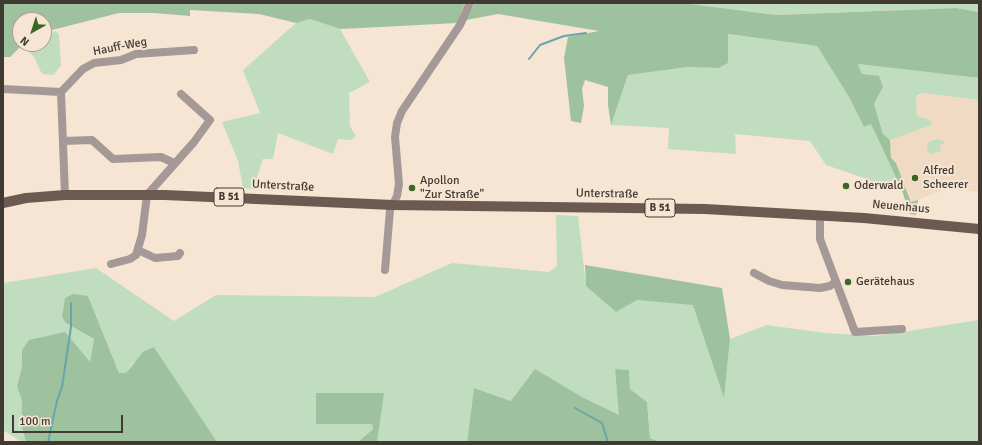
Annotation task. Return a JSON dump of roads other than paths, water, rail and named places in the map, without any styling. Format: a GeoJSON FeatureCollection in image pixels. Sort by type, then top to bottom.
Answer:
{"type":"FeatureCollection","features":[{"type":"Feature","properties":{"kind":"main road","name":"Unterstraße"},"geometry":{"type":"LineString","coordinates":[[3,203],[65,195],[147,194],[393,204],[704,209],[820,215]]}},
{"type":"Feature","properties":{"kind":"main road","name":"Neuenhaus"},"geometry":{"type":"LineString","coordinates":[[820,215],[979,228]]}},
{"type":"Feature","properties":{"kind":"street"},"geometry":{"type":"LineString","coordinates":[[385,270],[390,210],[399,184],[395,137],[397,123],[402,111],[460,25],[470,3]]}},
{"type":"Feature","properties":{"kind":"street","name":"Hauff-Weg"},"geometry":{"type":"LineString","coordinates":[[61,92],[83,69],[94,63],[121,60],[136,54],[194,50]]}},
{"type":"Feature","properties":{"kind":"street"},"geometry":{"type":"LineString","coordinates":[[3,89],[61,92],[65,195]]}},
{"type":"Feature","properties":{"kind":"street"},"geometry":{"type":"LineString","coordinates":[[111,264],[130,259],[138,250],[142,235],[147,194],[210,120],[181,94]]}},
{"type":"Feature","properties":{"kind":"street"},"geometry":{"type":"LineString","coordinates":[[63,141],[92,140],[113,159],[161,157],[174,163]]}},
{"type":"Feature","properties":{"kind":"street"},"geometry":{"type":"LineString","coordinates":[[820,215],[820,239],[855,332],[902,329]]}},
{"type":"Feature","properties":{"kind":"street"},"geometry":{"type":"LineString","coordinates":[[138,250],[155,258],[178,256],[180,253]]}},
{"type":"Feature","properties":{"kind":"street"},"geometry":{"type":"LineString","coordinates":[[754,273],[769,281],[782,285],[820,288],[830,286],[835,282]]}},
{"type":"Feature","properties":{"kind":"waterway"},"geometry":{"type":"LineString","coordinates":[[529,59],[540,45],[564,36],[586,33]]}},
{"type":"Feature","properties":{"kind":"waterway"},"geometry":{"type":"LineString","coordinates":[[48,442],[57,401],[62,387],[71,327],[71,303]]}},
{"type":"Feature","properties":{"kind":"waterway"},"geometry":{"type":"LineString","coordinates":[[575,408],[602,423],[608,442]]}},
{"type":"Feature","properties":{"kind":"place","name":"Alfred Scheerer"},"geometry":{"type":"Point","coordinates":[915,178]}},
{"type":"Feature","properties":{"kind":"place","name":"Oderwald"},"geometry":{"type":"Point","coordinates":[846,186]}},
{"type":"Feature","properties":{"kind":"place","name":"Apollon \"Zur Straße\""},"geometry":{"type":"Point","coordinates":[412,188]}},
{"type":"Feature","properties":{"kind":"place","name":"Gerätehaus"},"geometry":{"type":"Point","coordinates":[848,282]}}]}
